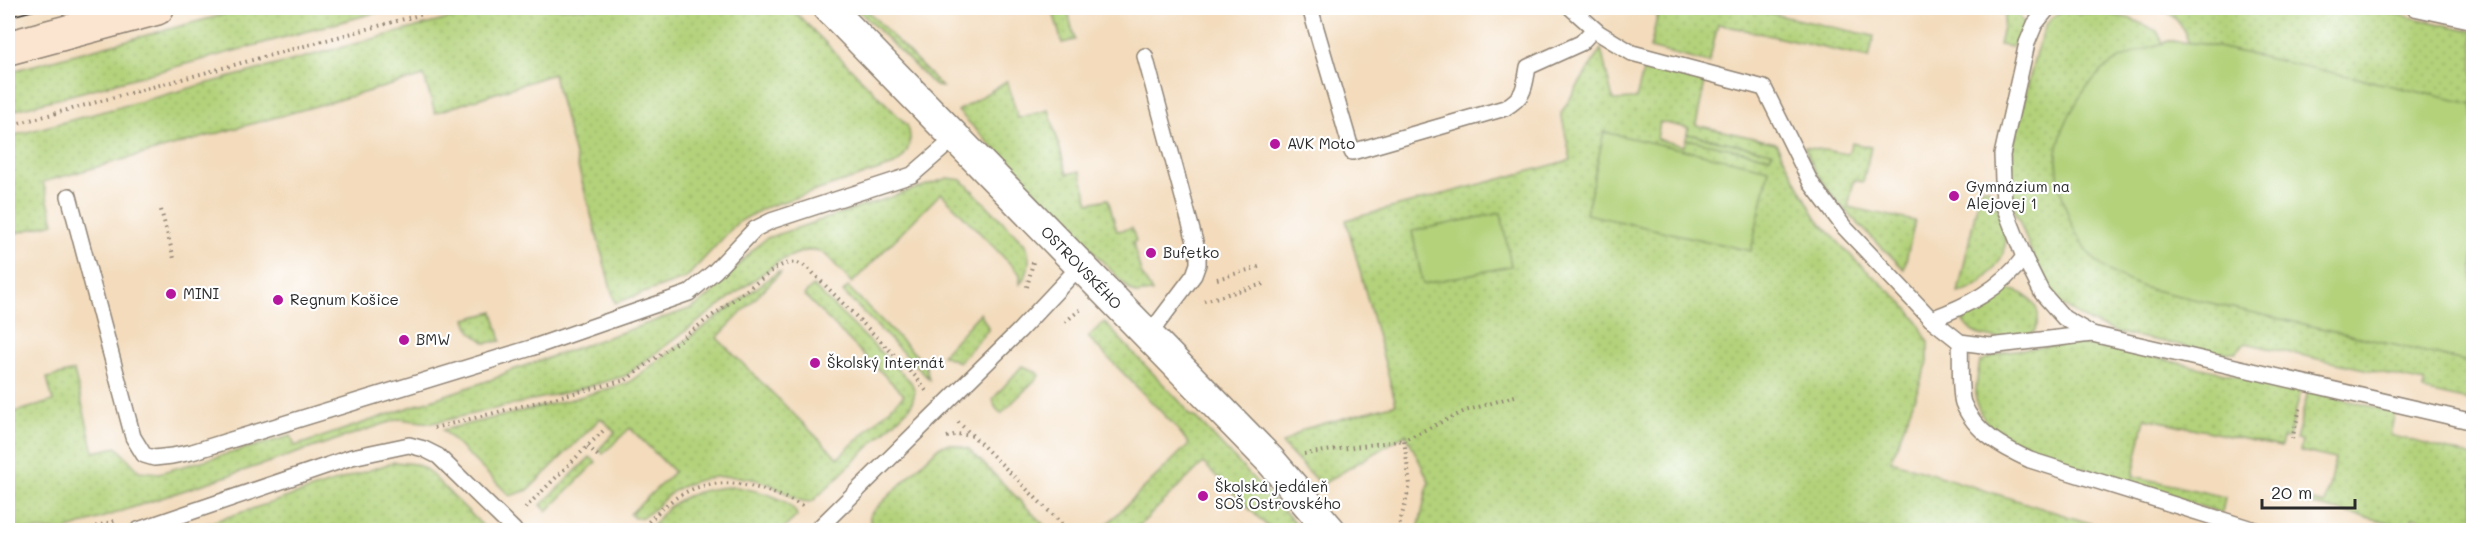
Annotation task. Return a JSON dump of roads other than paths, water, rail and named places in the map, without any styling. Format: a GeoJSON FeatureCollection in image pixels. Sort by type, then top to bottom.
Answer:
{"type":"FeatureCollection","features":[{"type":"Feature","properties":{"kind":"street"},"geometry":{"type":"LineString","coordinates":[[8,48],[157,8]]}},
{"type":"Feature","properties":{"kind":"street","name":"OSTROVSKÉHO"},"geometry":{"type":"LineString","coordinates":[[829,8],[1270,460],[1330,531]]}},
{"type":"Feature","properties":{"kind":"lane"},"geometry":{"type":"LineString","coordinates":[[1310,8],[1352,152],[1505,108],[1518,101],[1524,88],[1528,67],[1581,43],[1594,29]]}},
{"type":"Feature","properties":{"kind":"lane"},"geometry":{"type":"LineString","coordinates":[[1570,8],[1594,29],[1622,47],[1647,59],[1764,88],[1811,183],[1844,227],[1931,319],[1960,342],[1990,346],[2092,334]]}},
{"type":"Feature","properties":{"kind":"lane"},"geometry":{"type":"LineString","coordinates":[[2048,8],[2035,24],[2027,43],[2002,155],[2004,206],[2024,257],[2042,293],[2064,318],[2092,334],[2474,422]]}},
{"type":"Feature","properties":{"kind":"lane"},"geometry":{"type":"LineString","coordinates":[[2414,8],[2474,21]]}},
{"type":"Feature","properties":{"kind":"lane"},"geometry":{"type":"LineString","coordinates":[[1145,56],[1198,253],[1198,264],[1194,274],[1148,336]]}},
{"type":"Feature","properties":{"kind":"lane"},"geometry":{"type":"LineString","coordinates":[[69,196],[133,437],[144,455],[154,458],[192,452],[531,348],[689,293],[716,271],[755,230],[771,221],[912,175],[956,137]]}},
{"type":"Feature","properties":{"kind":"lane"},"geometry":{"type":"LineString","coordinates":[[1931,319],[1958,309],[1993,289],[2024,257]]}},
{"type":"Feature","properties":{"kind":"lane"},"geometry":{"type":"LineString","coordinates":[[817,531],[1080,267]]}},
{"type":"Feature","properties":{"kind":"lane"},"geometry":{"type":"LineString","coordinates":[[1960,342],[1963,402],[1982,430],[1995,442],[2030,460],[2255,531]]}},
{"type":"Feature","properties":{"kind":"lane"},"geometry":{"type":"LineString","coordinates":[[138,531],[352,457],[409,445],[438,456],[514,531]]}},
{"type":"Feature","properties":{"kind":"tram line"},"geometry":{"type":"LineString","coordinates":[[8,17],[43,8]]}},
{"type":"Feature","properties":{"kind":"place","name":"AVK Moto"},"geometry":{"type":"Point","coordinates":[1275,144]}},
{"type":"Feature","properties":{"kind":"place","name":"Gymnázium na Alejovej 1"},"geometry":{"type":"Point","coordinates":[1954,196]}},
{"type":"Feature","properties":{"kind":"place","name":"Bufetko"},"geometry":{"type":"Point","coordinates":[1151,253]}},
{"type":"Feature","properties":{"kind":"place","name":"MINI"},"geometry":{"type":"Point","coordinates":[171,294]}},
{"type":"Feature","properties":{"kind":"place","name":"Regnum Košice"},"geometry":{"type":"Point","coordinates":[278,300]}},
{"type":"Feature","properties":{"kind":"place","name":"BMW"},"geometry":{"type":"Point","coordinates":[404,340]}},
{"type":"Feature","properties":{"kind":"place","name":"Školský internát"},"geometry":{"type":"Point","coordinates":[815,363]}},
{"type":"Feature","properties":{"kind":"place","name":"Školská jedáleň SOŠ Ostrovského"},"geometry":{"type":"Point","coordinates":[1203,496]}}]}
